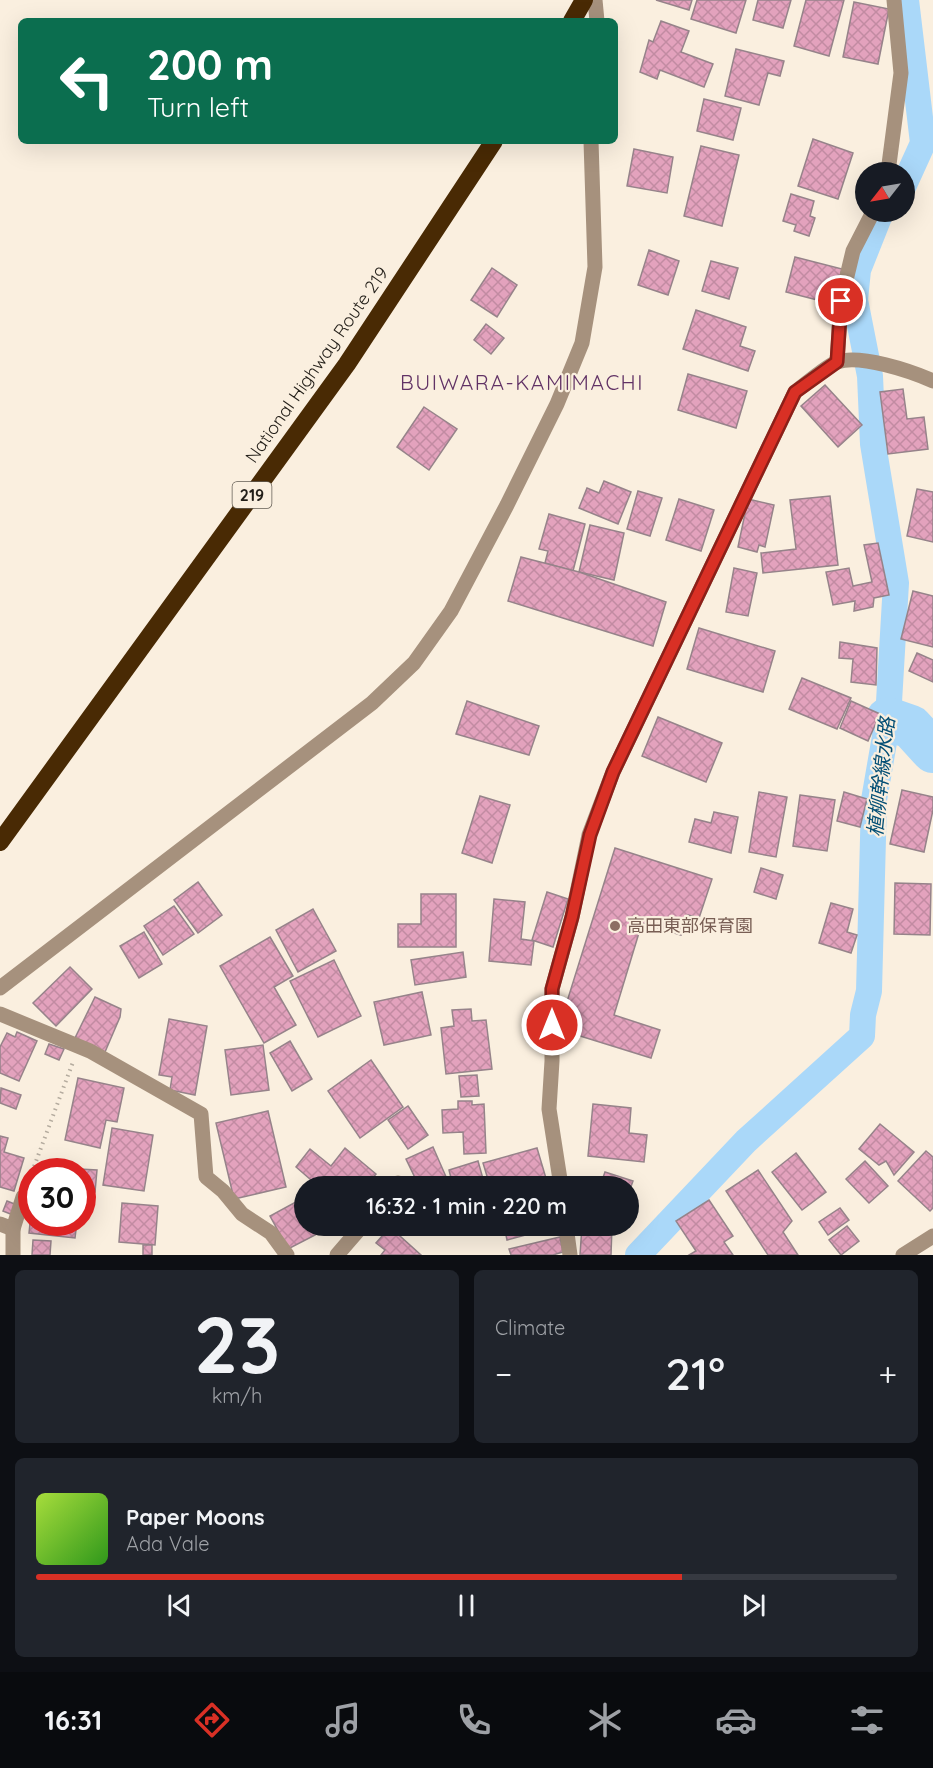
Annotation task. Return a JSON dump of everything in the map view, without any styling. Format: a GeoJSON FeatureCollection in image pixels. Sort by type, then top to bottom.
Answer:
{"type":"FeatureCollection","features":[{"type":"Feature","properties":{"kind":"highway"},"geometry":{"type":"LineString","coordinates":[[574,18],[584,0]]}},
{"type":"Feature","properties":{"kind":"highway","name":"National Highway Route 219"},"geometry":{"type":"LineString","coordinates":[[0,842],[347,364],[492,144]]}},
{"type":"Feature","properties":{"kind":"street"},"geometry":{"type":"LineString","coordinates":[[596,0],[597,18]]}},
{"type":"Feature","properties":{"kind":"street"},"geometry":{"type":"LineString","coordinates":[[889,162],[901,73],[894,0]]}},
{"type":"Feature","properties":{"kind":"street"},"geometry":{"type":"LineString","coordinates":[[0,988],[372,703],[414,663],[451,611],[557,404],[582,343],[596,267],[591,144]]}},
{"type":"Feature","properties":{"kind":"street"},"geometry":{"type":"LineString","coordinates":[[837,362],[841,301],[854,251],[868,222]]}},
{"type":"Feature","properties":{"kind":"street"},"geometry":{"type":"LineString","coordinates":[[559,1176],[549,1109],[552,989],[572,917],[590,835],[613,772],[795,392],[837,362],[867,360],[916,373],[933,381]]}},
{"type":"Feature","properties":{"kind":"street"},"geometry":{"type":"LineString","coordinates":[[0,1014],[90,1051],[201,1114],[206,1177],[223,1191],[242,1214],[271,1233],[287,1255]]}},
{"type":"Feature","properties":{"kind":"street"},"geometry":{"type":"LineString","coordinates":[[13,1255],[7,1226],[18,1206]]}},
{"type":"Feature","properties":{"kind":"street"},"geometry":{"type":"LineString","coordinates":[[337,1255],[353,1236]]}},
{"type":"Feature","properties":{"kind":"street"},"geometry":{"type":"LineString","coordinates":[[567,1236],[570,1255]]}},
{"type":"Feature","properties":{"kind":"street"},"geometry":{"type":"LineString","coordinates":[[903,1255],[933,1236]]}},
{"type":"Feature","properties":{"kind":"path"},"geometry":{"type":"LineString","coordinates":[[37,1158],[78,1047]]}},
{"type":"Feature","properties":{"kind":"building"},"geometry":{"type":"Polygon","coordinates":[[[656,0],[692,0],[689,10],[656,0]]]}},
{"type":"Feature","properties":{"kind":"building"},"geometry":{"type":"Polygon","coordinates":[[[697,0],[746,0],[736,33],[691,19],[697,0]]]}},
{"type":"Feature","properties":{"kind":"building"},"geometry":{"type":"Polygon","coordinates":[[[758,0],[791,0],[783,28],[753,20],[758,0]]]}},
{"type":"Feature","properties":{"kind":"building"},"geometry":{"type":"Polygon","coordinates":[[[806,0],[844,0],[829,56],[794,46],[806,0]]]}},
{"type":"Feature","properties":{"kind":"building"},"geometry":{"type":"Polygon","coordinates":[[[854,2],[889,9],[878,64],[843,57],[854,2]]]}},
{"type":"Feature","properties":{"kind":"building"},"geometry":{"type":"Polygon","coordinates":[[[661,21],[689,31],[681,52],[713,64],[704,87],[660,70],[657,79],[640,72],[649,40],[653,42],[661,21]]]}},
{"type":"Feature","properties":{"kind":"building"},"geometry":{"type":"Polygon","coordinates":[[[736,49],[784,61],[780,76],[768,73],[759,105],[725,96],[736,49]]]}},
{"type":"Feature","properties":{"kind":"building"},"geometry":{"type":"Polygon","coordinates":[[[704,99],[741,108],[733,140],[697,131],[704,99]]]}},
{"type":"Feature","properties":{"kind":"building"},"geometry":{"type":"Polygon","coordinates":[[[813,139],[853,153],[838,199],[798,186],[813,139]]]}},
{"type":"Feature","properties":{"kind":"building"},"geometry":{"type":"Polygon","coordinates":[[[701,146],[739,155],[722,226],[684,216],[701,146]]]}},
{"type":"Feature","properties":{"kind":"building"},"geometry":{"type":"Polygon","coordinates":[[[634,149],[673,157],[667,193],[627,186],[634,149]]]}},
{"type":"Feature","properties":{"kind":"building"},"geometry":{"type":"Polygon","coordinates":[[[791,194],[814,201],[810,216],[815,218],[809,236],[794,231],[796,225],[783,221],[791,194]]]}},
{"type":"Feature","properties":{"kind":"building"},"geometry":{"type":"Polygon","coordinates":[[[649,250],[679,261],[668,295],[638,285],[649,250]]]}},
{"type":"Feature","properties":{"kind":"building"},"geometry":{"type":"Polygon","coordinates":[[[795,257],[842,269],[833,304],[786,292],[795,257]]]}},
{"type":"Feature","properties":{"kind":"building"},"geometry":{"type":"Polygon","coordinates":[[[711,261],[738,268],[729,299],[702,291],[711,261]]]}},
{"type":"Feature","properties":{"kind":"building"},"geometry":{"type":"Polygon","coordinates":[[[492,268],[517,285],[497,317],[471,300],[492,268]]]}},
{"type":"Feature","properties":{"kind":"building"},"geometry":{"type":"Polygon","coordinates":[[[696,310],[746,327],[740,346],[755,351],[748,371],[683,349],[696,310]]]}},
{"type":"Feature","properties":{"kind":"building"},"geometry":{"type":"Polygon","coordinates":[[[486,324],[504,338],[491,354],[474,340],[486,324]]]}},
{"type":"Feature","properties":{"kind":"building"},"geometry":{"type":"Polygon","coordinates":[[[688,374],[747,391],[736,428],[678,410],[688,374]]]}},
{"type":"Feature","properties":{"kind":"building"},"geometry":{"type":"Polygon","coordinates":[[[825,385],[862,425],[838,447],[801,406],[825,385]]]}},
{"type":"Feature","properties":{"kind":"building"},"geometry":{"type":"Polygon","coordinates":[[[903,389],[907,419],[924,417],[928,449],[888,454],[880,392],[903,389]]]}},
{"type":"Feature","properties":{"kind":"building"},"geometry":{"type":"Polygon","coordinates":[[[424,407],[457,429],[429,470],[397,447],[424,407]]]}},
{"type":"Feature","properties":{"kind":"building"},"geometry":{"type":"Polygon","coordinates":[[[604,481],[631,492],[618,524],[579,508],[587,488],[599,493],[604,481]]]}},
{"type":"Feature","properties":{"kind":"building"},"geometry":{"type":"Polygon","coordinates":[[[917,489],[933,492],[933,542],[907,536],[917,489]]]}},
{"type":"Feature","properties":{"kind":"building"},"geometry":{"type":"Polygon","coordinates":[[[638,491],[662,498],[650,536],[627,529],[638,491]]]}},
{"type":"Feature","properties":{"kind":"building"},"geometry":{"type":"Polygon","coordinates":[[[830,496],[838,565],[763,573],[761,553],[796,549],[790,500],[830,496]]]}},
{"type":"Feature","properties":{"kind":"building"},"geometry":{"type":"Polygon","coordinates":[[[679,499],[714,510],[701,551],[666,540],[679,499]]]}},
{"type":"Feature","properties":{"kind":"building"},"geometry":{"type":"Polygon","coordinates":[[[748,499],[774,505],[765,547],[759,545],[757,552],[738,547],[748,499]]]}},
{"type":"Feature","properties":{"kind":"building"},"geometry":{"type":"Polygon","coordinates":[[[549,514],[585,524],[573,571],[545,563],[548,551],[539,549],[549,514]]]}},
{"type":"Feature","properties":{"kind":"building"},"geometry":{"type":"Polygon","coordinates":[[[590,525],[624,533],[614,580],[579,572],[590,525]]]}},
{"type":"Feature","properties":{"kind":"building"},"geometry":{"type":"Polygon","coordinates":[[[878,543],[889,595],[874,598],[873,607],[854,611],[855,601],[833,605],[826,572],[849,568],[853,586],[872,582],[864,545],[878,543]]]}},
{"type":"Feature","properties":{"kind":"building"},"geometry":{"type":"Polygon","coordinates":[[[521,557],[579,572],[666,602],[653,646],[508,601],[521,557]]]}},
{"type":"Feature","properties":{"kind":"building"},"geometry":{"type":"Polygon","coordinates":[[[734,568],[757,573],[748,616],[726,612],[734,568]]]}},
{"type":"Feature","properties":{"kind":"building"},"geometry":{"type":"Polygon","coordinates":[[[913,591],[933,596],[933,647],[901,639],[913,591]]]}},
{"type":"Feature","properties":{"kind":"building"},"geometry":{"type":"Polygon","coordinates":[[[699,628],[775,651],[763,692],[687,669],[699,628]]]}},
{"type":"Feature","properties":{"kind":"building"},"geometry":{"type":"Polygon","coordinates":[[[840,642],[877,648],[876,685],[851,682],[853,659],[839,658],[840,642]]]}},
{"type":"Feature","properties":{"kind":"building"},"geometry":{"type":"Polygon","coordinates":[[[917,653],[933,660],[933,682],[909,671],[917,653]]]}},
{"type":"Feature","properties":{"kind":"building"},"geometry":{"type":"Polygon","coordinates":[[[802,678],[851,698],[837,729],[789,709],[802,678]]]}},
{"type":"Feature","properties":{"kind":"building"},"geometry":{"type":"Polygon","coordinates":[[[467,701],[539,726],[529,755],[456,734],[467,701]]]}},
{"type":"Feature","properties":{"kind":"building"},"geometry":{"type":"Polygon","coordinates":[[[851,701],[880,714],[868,741],[840,728],[851,701]]]}},
{"type":"Feature","properties":{"kind":"building"},"geometry":{"type":"Polygon","coordinates":[[[658,717],[722,743],[706,782],[642,756],[658,717]]]}},
{"type":"Feature","properties":{"kind":"building"},"geometry":{"type":"Polygon","coordinates":[[[902,790],[933,797],[933,810],[924,852],[890,844],[902,790]]]}},
{"type":"Feature","properties":{"kind":"building"},"geometry":{"type":"Polygon","coordinates":[[[759,792],[787,797],[776,857],[749,852],[759,792]]]}},
{"type":"Feature","properties":{"kind":"building"},"geometry":{"type":"Polygon","coordinates":[[[844,792],[867,799],[860,827],[837,821],[844,792]]]}},
{"type":"Feature","properties":{"kind":"building"},"geometry":{"type":"Polygon","coordinates":[[[800,795],[835,800],[827,851],[793,846],[800,795]]]}},
{"type":"Feature","properties":{"kind":"building"},"geometry":{"type":"Polygon","coordinates":[[[480,796],[510,805],[492,863],[462,853],[480,796]]]}},
{"type":"Feature","properties":{"kind":"building"},"geometry":{"type":"Polygon","coordinates":[[[714,812],[738,817],[731,853],[689,842],[695,819],[711,823],[714,812]]]}},
{"type":"Feature","properties":{"kind":"building"},"geometry":{"type":"Polygon","coordinates":[[[615,848],[712,879],[699,918],[688,915],[681,935],[642,923],[614,1015],[660,1030],[651,1058],[564,1031],[571,1010],[565,1008],[615,848]]]}},
{"type":"Feature","properties":{"kind":"building"},"geometry":{"type":"Polygon","coordinates":[[[761,868],[783,875],[776,899],[754,892],[761,868]]]}},
{"type":"Feature","properties":{"kind":"building"},"geometry":{"type":"Polygon","coordinates":[[[198,882],[222,915],[198,933],[174,900],[198,882]]]}},
{"type":"Feature","properties":{"kind":"building"},"geometry":{"type":"Polygon","coordinates":[[[895,883],[931,884],[930,935],[894,934],[895,883]]]}},
{"type":"Feature","properties":{"kind":"building"},"geometry":{"type":"Polygon","coordinates":[[[547,892],[568,899],[553,947],[532,940],[547,892]]]}},
{"type":"Feature","properties":{"kind":"building"},"geometry":{"type":"Polygon","coordinates":[[[421,894],[456,894],[456,947],[398,947],[398,924],[421,924],[421,894]]]}},
{"type":"Feature","properties":{"kind":"building"},"geometry":{"type":"Polygon","coordinates":[[[494,899],[525,902],[521,939],[534,941],[531,965],[489,961],[494,899]]]}},
{"type":"Feature","properties":{"kind":"building"},"geometry":{"type":"Polygon","coordinates":[[[831,903],[853,909],[847,932],[857,935],[851,953],[819,943],[831,903]]]}},
{"type":"Feature","properties":{"kind":"building"},"geometry":{"type":"Polygon","coordinates":[[[174,906],[194,934],[163,955],[144,926],[174,906]]]}},
{"type":"Feature","properties":{"kind":"building"},"geometry":{"type":"Polygon","coordinates":[[[313,909],[336,951],[298,972],[276,930],[313,909]]]}},
{"type":"Feature","properties":{"kind":"building"},"geometry":{"type":"Polygon","coordinates":[[[144,932],[162,964],[139,978],[120,946],[144,932]]]}},
{"type":"Feature","properties":{"kind":"building"},"geometry":{"type":"Polygon","coordinates":[[[270,937],[293,976],[274,987],[296,1025],[264,1043],[220,966],[270,937]]]}},
{"type":"Feature","properties":{"kind":"building"},"geometry":{"type":"Polygon","coordinates":[[[463,952],[466,977],[415,985],[411,960],[463,952]]]}},
{"type":"Feature","properties":{"kind":"building"},"geometry":{"type":"Polygon","coordinates":[[[334,960],[361,1016],[318,1037],[290,981],[334,960]]]}},
{"type":"Feature","properties":{"kind":"building"},"geometry":{"type":"Polygon","coordinates":[[[70,967],[92,989],[56,1026],[33,1003],[70,967]]]}},
{"type":"Feature","properties":{"kind":"building"},"geometry":{"type":"Polygon","coordinates":[[[422,992],[431,1035],[384,1045],[374,1002],[422,992]]]}},
{"type":"Feature","properties":{"kind":"building"},"geometry":{"type":"Polygon","coordinates":[[[95,997],[121,1009],[120,1017],[105,1052],[75,1038],[95,997]]]}},
{"type":"Feature","properties":{"kind":"building"},"geometry":{"type":"Polygon","coordinates":[[[471,1009],[472,1021],[486,1020],[492,1069],[446,1074],[441,1028],[454,1026],[452,1010],[471,1009]]]}},
{"type":"Feature","properties":{"kind":"building"},"geometry":{"type":"Polygon","coordinates":[[[169,1019],[207,1026],[195,1095],[170,1090],[172,1077],[159,1075],[169,1019]]]}},
{"type":"Feature","properties":{"kind":"building"},"geometry":{"type":"Polygon","coordinates":[[[17,1032],[37,1041],[19,1081],[0,1073],[0,1047],[7,1033],[15,1037],[17,1032]]]}},
{"type":"Feature","properties":{"kind":"building"},"geometry":{"type":"Polygon","coordinates":[[[290,1041],[312,1079],[292,1091],[270,1053],[290,1041]]]}},
{"type":"Feature","properties":{"kind":"building"},"geometry":{"type":"Polygon","coordinates":[[[49,1044],[64,1049],[59,1060],[45,1054],[49,1044]]]}},
{"type":"Feature","properties":{"kind":"building"},"geometry":{"type":"Polygon","coordinates":[[[263,1045],[269,1090],[231,1095],[225,1050],[263,1045]]]}},
{"type":"Feature","properties":{"kind":"building"},"geometry":{"type":"Polygon","coordinates":[[[371,1060],[403,1107],[360,1138],[328,1091],[371,1060]]]}},
{"type":"Feature","properties":{"kind":"building"},"geometry":{"type":"Polygon","coordinates":[[[477,1075],[479,1096],[461,1097],[459,1076],[477,1075]]]}},
{"type":"Feature","properties":{"kind":"building"},"geometry":{"type":"Polygon","coordinates":[[[78,1078],[124,1088],[117,1122],[106,1120],[100,1148],[65,1140],[78,1078]]]}},
{"type":"Feature","properties":{"kind":"building"},"geometry":{"type":"Polygon","coordinates":[[[1,1088],[21,1095],[16,1109],[0,1103],[1,1088]]]}},
{"type":"Feature","properties":{"kind":"building"},"geometry":{"type":"Polygon","coordinates":[[[458,1101],[472,1101],[472,1105],[484,1104],[486,1153],[464,1154],[463,1132],[443,1133],[442,1110],[458,1109],[458,1101]]]}},
{"type":"Feature","properties":{"kind":"building"},"geometry":{"type":"Polygon","coordinates":[[[593,1104],[631,1108],[629,1133],[647,1135],[644,1162],[588,1156],[593,1104]]]}},
{"type":"Feature","properties":{"kind":"building"},"geometry":{"type":"Polygon","coordinates":[[[408,1106],[428,1135],[408,1149],[388,1120],[408,1106]]]}},
{"type":"Feature","properties":{"kind":"building"},"geometry":{"type":"Polygon","coordinates":[[[268,1111],[286,1187],[234,1199],[216,1123],[268,1111]]]}},
{"type":"Feature","properties":{"kind":"building"},"geometry":{"type":"Polygon","coordinates":[[[880,1124],[914,1152],[894,1175],[886,1161],[879,1165],[859,1149],[880,1124]]]}},
{"type":"Feature","properties":{"kind":"building"},"geometry":{"type":"Polygon","coordinates":[[[112,1128],[153,1135],[144,1191],[103,1185],[112,1128]]]}},
{"type":"Feature","properties":{"kind":"building"},"geometry":{"type":"Polygon","coordinates":[[[0,1136],[8,1138],[4,1152],[24,1158],[18,1158],[18,1178],[14,1191],[0,1187],[0,1136]]]}},
{"type":"Feature","properties":{"kind":"building"},"geometry":{"type":"Polygon","coordinates":[[[433,1147],[446,1176],[414,1176],[406,1159],[433,1147]]]}},
{"type":"Feature","properties":{"kind":"building"},"geometry":{"type":"Polygon","coordinates":[[[345,1148],[376,1174],[374,1176],[306,1176],[296,1167],[310,1149],[331,1166],[345,1148]]]}},
{"type":"Feature","properties":{"kind":"building"},"geometry":{"type":"Polygon","coordinates":[[[537,1148],[545,1176],[487,1176],[483,1163],[537,1148]]]}},
{"type":"Feature","properties":{"kind":"building"},"geometry":{"type":"Polygon","coordinates":[[[926,1151],[933,1157],[933,1208],[930,1211],[898,1181],[926,1151]]]}},
{"type":"Feature","properties":{"kind":"building"},"geometry":{"type":"Polygon","coordinates":[[[796,1153],[826,1192],[802,1210],[772,1172],[796,1153]]]}},
{"type":"Feature","properties":{"kind":"building"},"geometry":{"type":"Polygon","coordinates":[[[478,1161],[482,1176],[450,1176],[449,1170],[478,1161]]]}},
{"type":"Feature","properties":{"kind":"building"},"geometry":{"type":"Polygon","coordinates":[[[865,1161],[888,1186],[869,1203],[846,1179],[865,1161]]]}},
{"type":"Feature","properties":{"kind":"building"},"geometry":{"type":"Polygon","coordinates":[[[758,1170],[792,1221],[783,1232],[798,1255],[768,1255],[726,1191],[758,1170]]]}},
{"type":"Feature","properties":{"kind":"building"},"geometry":{"type":"Polygon","coordinates":[[[605,1172],[617,1176],[604,1176],[605,1172]]]}},
{"type":"Feature","properties":{"kind":"building"},"geometry":{"type":"Polygon","coordinates":[[[709,1200],[733,1236],[724,1242],[733,1255],[689,1255],[696,1251],[676,1221],[709,1200]]]}},
{"type":"Feature","properties":{"kind":"building"},"geometry":{"type":"Polygon","coordinates":[[[7,1201],[17,1205],[13,1215],[3,1211],[7,1201]]]}},
{"type":"Feature","properties":{"kind":"building"},"geometry":{"type":"Polygon","coordinates":[[[122,1203],[158,1206],[155,1245],[119,1242],[122,1203]]]}},
{"type":"Feature","properties":{"kind":"building"},"geometry":{"type":"Polygon","coordinates":[[[294,1203],[294,1236],[313,1236],[288,1249],[270,1216],[294,1203]]]}},
{"type":"Feature","properties":{"kind":"building"},"geometry":{"type":"Polygon","coordinates":[[[840,1208],[849,1220],[828,1235],[819,1222],[840,1208]]]}},
{"type":"Feature","properties":{"kind":"building"},"geometry":{"type":"Polygon","coordinates":[[[847,1226],[859,1241],[841,1255],[829,1240],[847,1226]]]}},
{"type":"Feature","properties":{"kind":"building"},"geometry":{"type":"Polygon","coordinates":[[[382,1236],[400,1236],[421,1255],[381,1255],[385,1250],[376,1243],[382,1236]]]}},
{"type":"Feature","properties":{"kind":"building"},"geometry":{"type":"Polygon","coordinates":[[[506,1236],[522,1236],[507,1240],[506,1236]]]}},
{"type":"Feature","properties":{"kind":"building"},"geometry":{"type":"Polygon","coordinates":[[[581,1236],[612,1236],[611,1255],[580,1255],[581,1236]]]}},
{"type":"Feature","properties":{"kind":"building"},"geometry":{"type":"Polygon","coordinates":[[[560,1237],[563,1252],[553,1255],[511,1255],[509,1249],[560,1237]]]}},
{"type":"Feature","properties":{"kind":"building"},"geometry":{"type":"Polygon","coordinates":[[[33,1240],[51,1241],[50,1255],[32,1255],[33,1240]]]}},
{"type":"Feature","properties":{"kind":"building"},"geometry":{"type":"Polygon","coordinates":[[[143,1245],[152,1245],[152,1255],[143,1255],[143,1245]]]}},
{"type":"Feature","properties":{"kind":"waterway","name":"植柳幹線水路"},"geometry":{"type":"LineString","coordinates":[[906,0],[923,143],[914,162]]}},
{"type":"Feature","properties":{"kind":"waterway","name":"植柳幹線水路"},"geometry":{"type":"LineString","coordinates":[[638,1255],[746,1141],[862,1036],[863,1015],[869,991],[874,800],[888,719],[896,583],[873,444],[870,376],[855,300],[858,270],[877,222]]}},
{"type":"Feature","properties":{"kind":"waterway"},"geometry":{"type":"LineString","coordinates":[[888,719],[911,727],[933,751]]}},
{"type":"Feature","properties":{"kind":"place","name":"高田東部保育園"},"geometry":{"type":"Point","coordinates":[615,926]}},
{"type":"Feature","properties":{"kind":"district","name":"BUIWARA-KAMIMACHI"},"geometry":{"type":"Point","coordinates":[522,383]}},
{"type":"Feature","properties":{"kind":"route"},"geometry":{"type":"LineString","coordinates":[[552,1025],[552,989],[572,917],[590,835],[613,772],[795,392],[837,362],[841,301]]}}]}
